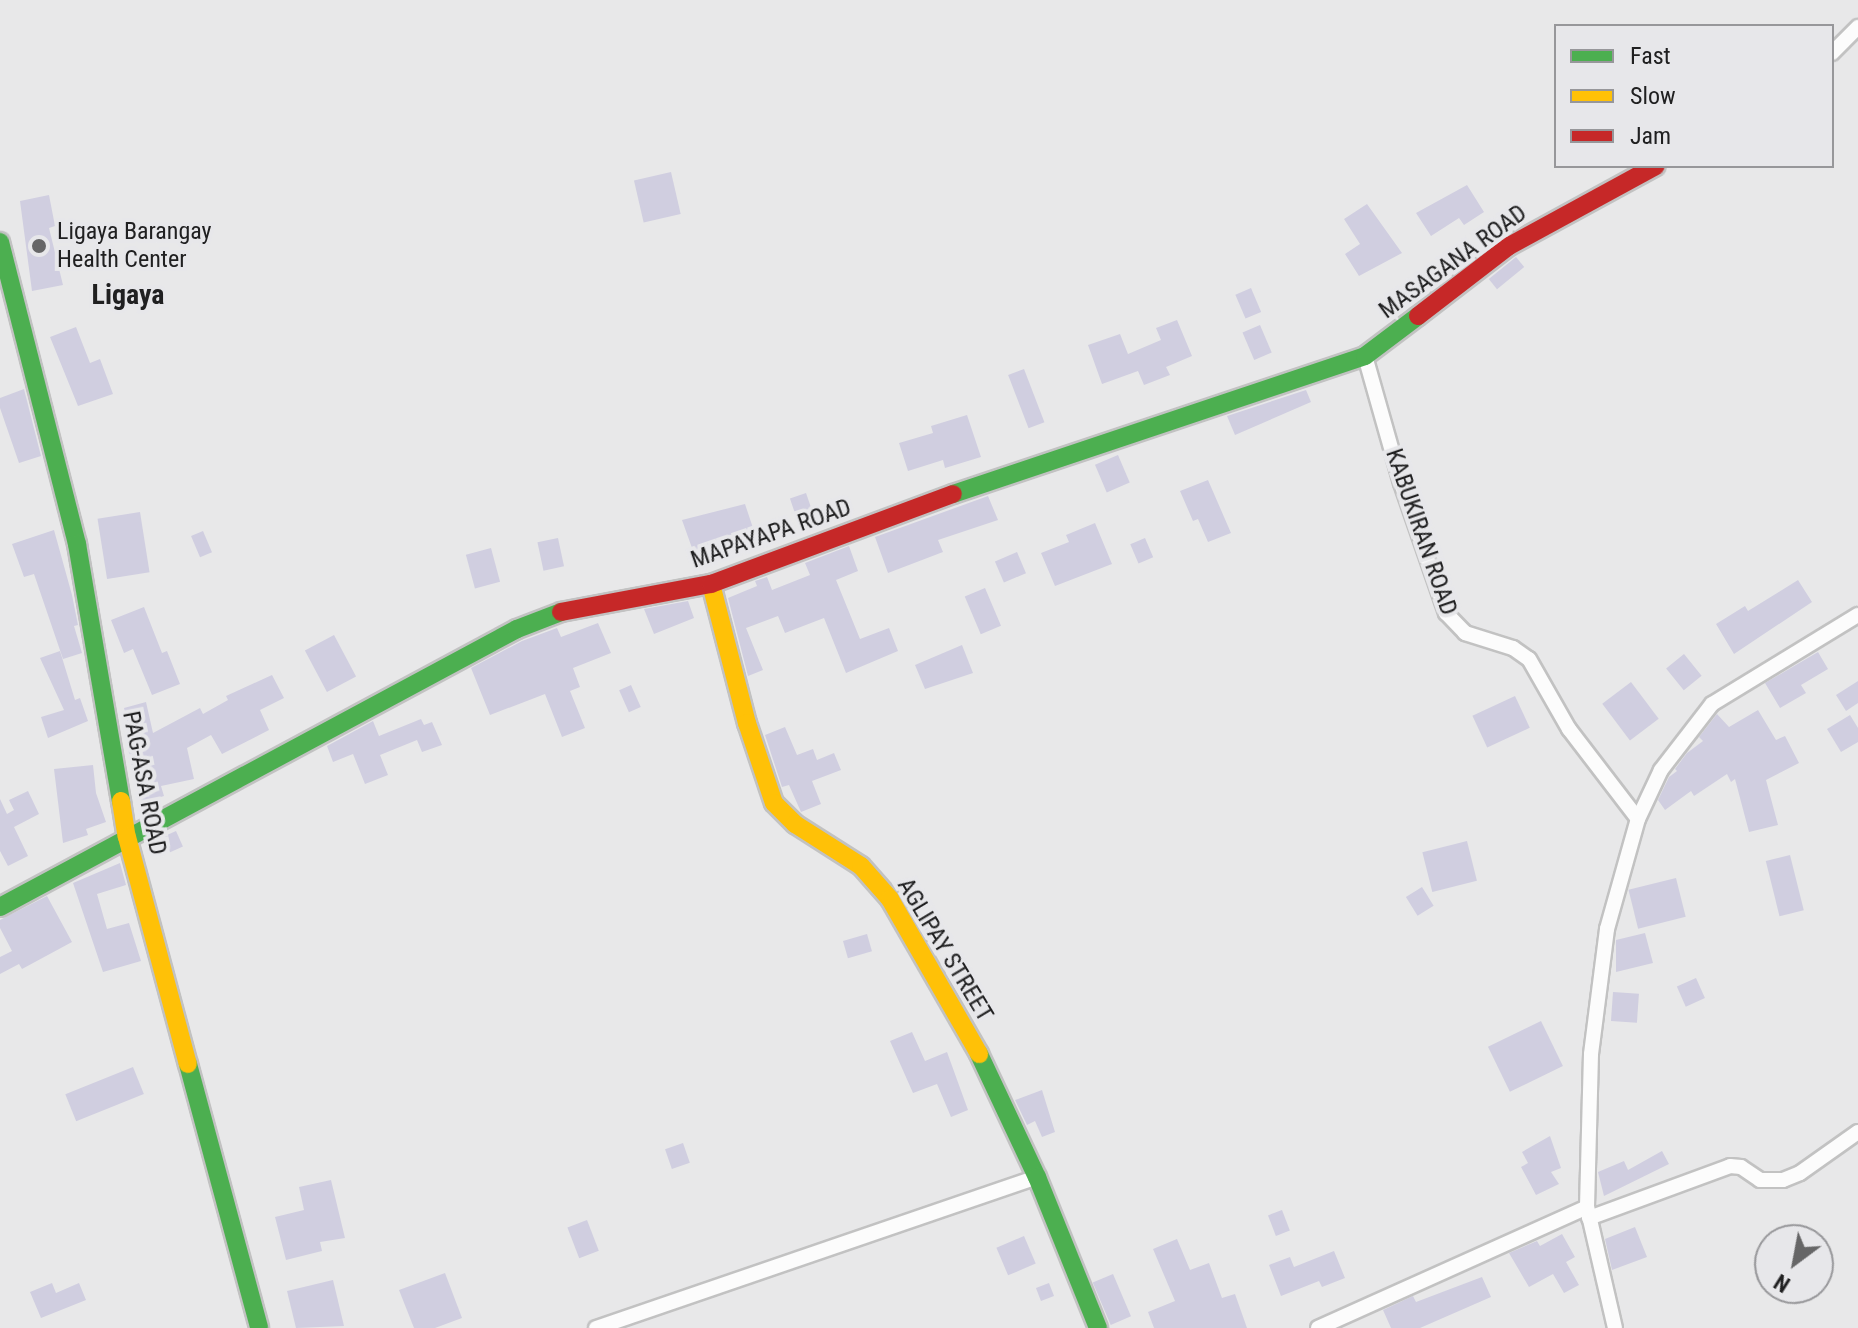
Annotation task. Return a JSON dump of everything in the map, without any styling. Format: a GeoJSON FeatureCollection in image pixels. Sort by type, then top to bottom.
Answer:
{"type":"FeatureCollection","features":[{"type":"Feature","properties":{"kind":"street"},"geometry":{"type":"LineString","coordinates":[[1834,51],[1858,27]]}},
{"type":"Feature","properties":{"kind":"street","name":"MASAGANA ROAD"},"geometry":{"type":"LineString","coordinates":[[1365,356],[1509,246],[1652,168]]}},
{"type":"Feature","properties":{"kind":"street","name":"PAG-ASA ROAD"},"geometry":{"type":"LineString","coordinates":[[0,242],[77,544],[127,837],[259,1328]]}},
{"type":"Feature","properties":{"kind":"street","name":"MAPAYAPA ROAD"},"geometry":{"type":"LineString","coordinates":[[0,907],[517,629],[567,610],[711,584],[946,496],[1365,356]]}},
{"type":"Feature","properties":{"kind":"street","name":"KABUKIRAN ROAD"},"geometry":{"type":"LineString","coordinates":[[1365,356],[1401,483],[1446,613],[1465,633],[1513,648],[1529,659],[1569,729],[1638,819]]}},
{"type":"Feature","properties":{"kind":"street","name":"AGLIPAY STREET"},"geometry":{"type":"LineString","coordinates":[[711,584],[747,723],[774,803],[795,824],[861,866],[890,899],[975,1045],[1037,1177],[1098,1328]]}},
{"type":"Feature","properties":{"kind":"street"},"geometry":{"type":"LineString","coordinates":[[1615,1328],[1588,1213],[1591,1054],[1607,929],[1638,819],[1661,770],[1712,704],[1857,619]]}},
{"type":"Feature","properties":{"kind":"street"},"geometry":{"type":"LineString","coordinates":[[1318,1328],[1588,1213],[1676,1189],[1730,1166],[1741,1167],[1760,1180],[1783,1180],[1800,1173],[1858,1132]]}},
{"type":"Feature","properties":{"kind":"street"},"geometry":{"type":"LineString","coordinates":[[596,1328],[1037,1177]]}},
{"type":"Feature","properties":{"kind":"building"},"geometry":{"type":"Polygon","coordinates":[[[671,172],[681,214],[644,222],[634,181],[671,172]]]}},
{"type":"Feature","properties":{"kind":"building"},"geometry":{"type":"Polygon","coordinates":[[[1467,185],[1484,212],[1464,225],[1459,218],[1431,236],[1416,213],[1467,185]]]}},
{"type":"Feature","properties":{"kind":"building"},"geometry":{"type":"Polygon","coordinates":[[[49,195],[55,226],[49,228],[63,285],[32,291],[20,201],[49,195]]]}},
{"type":"Feature","properties":{"kind":"building"},"geometry":{"type":"Polygon","coordinates":[[[1367,204],[1402,253],[1359,276],[1345,254],[1360,244],[1344,219],[1367,204]]]}},
{"type":"Feature","properties":{"kind":"building"},"geometry":{"type":"Polygon","coordinates":[[[1516,257],[1524,267],[1497,289],[1489,279],[1516,257]]]}},
{"type":"Feature","properties":{"kind":"building"},"geometry":{"type":"Polygon","coordinates":[[[1251,288],[1261,312],[1246,319],[1235,295],[1251,288]]]}},
{"type":"Feature","properties":{"kind":"building"},"geometry":{"type":"Polygon","coordinates":[[[1177,320],[1192,356],[1166,367],[1170,375],[1144,385],[1138,371],[1102,384],[1088,345],[1120,334],[1128,354],[1161,340],[1156,328],[1177,320]]]}},
{"type":"Feature","properties":{"kind":"building"},"geometry":{"type":"Polygon","coordinates":[[[1260,325],[1272,353],[1254,360],[1243,332],[1260,325]]]}},
{"type":"Feature","properties":{"kind":"building"},"geometry":{"type":"Polygon","coordinates":[[[76,327],[90,363],[100,359],[113,394],[78,406],[50,337],[76,327]]]}},
{"type":"Feature","properties":{"kind":"building"},"geometry":{"type":"Polygon","coordinates":[[[1024,369],[1044,422],[1029,428],[1008,375],[1024,369]]]}},
{"type":"Feature","properties":{"kind":"building"},"geometry":{"type":"Polygon","coordinates":[[[24,389],[41,456],[19,463],[0,408],[0,398],[24,389]]]}},
{"type":"Feature","properties":{"kind":"building"},"geometry":{"type":"Polygon","coordinates":[[[1306,390],[1311,402],[1235,435],[1227,416],[1306,390]]]}},
{"type":"Feature","properties":{"kind":"building"},"geometry":{"type":"Polygon","coordinates":[[[967,415],[981,457],[945,468],[943,460],[908,471],[899,443],[933,433],[931,426],[967,415]]]}},
{"type":"Feature","properties":{"kind":"building"},"geometry":{"type":"Polygon","coordinates":[[[1118,455],[1130,483],[1107,492],[1095,465],[1118,455]]]}},
{"type":"Feature","properties":{"kind":"building"},"geometry":{"type":"Polygon","coordinates":[[[1208,480],[1231,533],[1208,542],[1198,519],[1193,521],[1180,491],[1208,480]]]}},
{"type":"Feature","properties":{"kind":"building"},"geometry":{"type":"Polygon","coordinates":[[[806,493],[812,510],[796,516],[790,499],[806,493]]]}},
{"type":"Feature","properties":{"kind":"building"},"geometry":{"type":"Polygon","coordinates":[[[988,496],[998,520],[938,540],[943,552],[888,573],[875,537],[988,496]]]}},
{"type":"Feature","properties":{"kind":"building"},"geometry":{"type":"Polygon","coordinates":[[[745,504],[753,528],[714,540],[719,555],[697,562],[682,520],[745,504]]]}},
{"type":"Feature","properties":{"kind":"building"},"geometry":{"type":"Polygon","coordinates":[[[140,512],[150,572],[107,579],[98,519],[140,512]]]}},
{"type":"Feature","properties":{"kind":"building"},"geometry":{"type":"Polygon","coordinates":[[[1095,523],[1112,564],[1055,586],[1041,553],[1069,542],[1066,535],[1095,523]]]}},
{"type":"Feature","properties":{"kind":"building"},"geometry":{"type":"Polygon","coordinates":[[[54,530],[72,595],[78,625],[74,626],[82,653],[63,659],[34,574],[24,577],[12,544],[54,530]]]}},
{"type":"Feature","properties":{"kind":"building"},"geometry":{"type":"Polygon","coordinates":[[[203,531],[212,552],[200,557],[191,536],[203,531]]]}},
{"type":"Feature","properties":{"kind":"building"},"geometry":{"type":"Polygon","coordinates":[[[558,538],[564,566],[543,571],[537,542],[558,538]]]}},
{"type":"Feature","properties":{"kind":"building"},"geometry":{"type":"Polygon","coordinates":[[[1145,538],[1153,557],[1138,564],[1130,544],[1145,538]]]}},
{"type":"Feature","properties":{"kind":"building"},"geometry":{"type":"Polygon","coordinates":[[[849,546],[858,571],[836,580],[860,639],[889,628],[898,651],[846,673],[824,618],[785,633],[778,616],[746,628],[763,670],[748,676],[728,598],[757,586],[755,581],[767,577],[772,590],[810,575],[805,563],[849,546]]]}},
{"type":"Feature","properties":{"kind":"building"},"geometry":{"type":"Polygon","coordinates":[[[491,548],[500,582],[475,589],[466,555],[491,548]]]}},
{"type":"Feature","properties":{"kind":"building"},"geometry":{"type":"Polygon","coordinates":[[[1017,552],[1026,573],[1004,583],[995,561],[1017,552]]]}},
{"type":"Feature","properties":{"kind":"building"},"geometry":{"type":"Polygon","coordinates":[[[1798,580],[1812,602],[1734,654],[1716,624],[1745,606],[1748,611],[1798,580]]]}},
{"type":"Feature","properties":{"kind":"building"},"geometry":{"type":"Polygon","coordinates":[[[985,588],[1001,626],[981,634],[965,597],[985,588]]]}},
{"type":"Feature","properties":{"kind":"building"},"geometry":{"type":"Polygon","coordinates":[[[688,601],[694,618],[654,634],[644,609],[688,601]]]}},
{"type":"Feature","properties":{"kind":"building"},"geometry":{"type":"Polygon","coordinates":[[[144,607],[162,653],[167,651],[180,684],[152,695],[133,649],[124,653],[111,620],[144,607]]]}},
{"type":"Feature","properties":{"kind":"building"},"geometry":{"type":"Polygon","coordinates":[[[598,623],[611,653],[573,668],[580,687],[570,691],[585,728],[562,737],[545,694],[490,715],[471,668],[522,641],[557,628],[561,637],[598,623]]]}},
{"type":"Feature","properties":{"kind":"building"},"geometry":{"type":"Polygon","coordinates":[[[334,635],[356,676],[327,692],[305,650],[334,635]]]}},
{"type":"Feature","properties":{"kind":"building"},"geometry":{"type":"Polygon","coordinates":[[[962,645],[973,673],[925,689],[915,665],[962,645]]]}},
{"type":"Feature","properties":{"kind":"building"},"geometry":{"type":"Polygon","coordinates":[[[60,651],[75,700],[80,698],[88,721],[48,738],[41,717],[64,710],[40,658],[60,651]]]}},
{"type":"Feature","properties":{"kind":"building"},"geometry":{"type":"Polygon","coordinates":[[[1818,652],[1828,669],[1801,685],[1806,693],[1780,708],[1765,683],[1818,652]]]}},
{"type":"Feature","properties":{"kind":"building"},"geometry":{"type":"Polygon","coordinates":[[[1684,654],[1702,676],[1684,690],[1666,668],[1684,654]]]}},
{"type":"Feature","properties":{"kind":"building"},"geometry":{"type":"Polygon","coordinates":[[[272,675],[284,698],[260,710],[269,730],[222,754],[211,735],[187,748],[194,779],[161,786],[164,796],[141,803],[127,745],[133,744],[124,708],[146,702],[153,733],[200,708],[203,714],[228,700],[226,696],[272,675]]]}},
{"type":"Feature","properties":{"kind":"building"},"geometry":{"type":"Polygon","coordinates":[[[1858,681],[1858,703],[1846,711],[1836,695],[1858,681]]]}},
{"type":"Feature","properties":{"kind":"building"},"geometry":{"type":"Polygon","coordinates":[[[1631,682],[1659,719],[1630,740],[1602,704],[1631,682]]]}},
{"type":"Feature","properties":{"kind":"building"},"geometry":{"type":"Polygon","coordinates":[[[631,685],[641,707],[629,712],[619,690],[631,685]]]}},
{"type":"Feature","properties":{"kind":"building"},"geometry":{"type":"Polygon","coordinates":[[[1515,696],[1530,728],[1487,748],[1472,716],[1515,696]]]}},
{"type":"Feature","properties":{"kind":"building"},"geometry":{"type":"Polygon","coordinates":[[[1758,710],[1776,740],[1785,736],[1799,763],[1766,780],[1778,825],[1749,832],[1735,779],[1731,782],[1727,774],[1694,796],[1691,791],[1665,810],[1658,800],[1669,777],[1677,771],[1675,769],[1687,753],[1703,741],[1699,737],[1717,714],[1729,727],[1758,710]]]}},
{"type":"Feature","properties":{"kind":"building"},"geometry":{"type":"Polygon","coordinates":[[[1850,715],[1858,728],[1858,742],[1841,752],[1827,729],[1850,715]]]}},
{"type":"Feature","properties":{"kind":"building"},"geometry":{"type":"Polygon","coordinates":[[[421,719],[424,725],[432,722],[442,745],[422,752],[417,740],[380,755],[388,775],[365,784],[353,754],[333,762],[327,746],[373,721],[379,736],[421,719]]]}},
{"type":"Feature","properties":{"kind":"building"},"geometry":{"type":"Polygon","coordinates":[[[785,727],[797,755],[813,749],[817,760],[834,753],[841,770],[812,781],[821,804],[801,812],[789,785],[782,787],[765,735],[785,727]]]}},
{"type":"Feature","properties":{"kind":"building"},"geometry":{"type":"Polygon","coordinates":[[[93,765],[96,793],[106,822],[86,829],[88,835],[63,843],[54,769],[93,765]]]}},
{"type":"Feature","properties":{"kind":"building"},"geometry":{"type":"Polygon","coordinates":[[[28,791],[39,814],[14,827],[28,856],[8,866],[0,851],[0,799],[7,814],[14,810],[9,800],[28,791]]]}},
{"type":"Feature","properties":{"kind":"building"},"geometry":{"type":"Polygon","coordinates":[[[176,831],[183,847],[170,852],[163,837],[176,831]]]}},
{"type":"Feature","properties":{"kind":"building"},"geometry":{"type":"Polygon","coordinates":[[[1467,841],[1477,881],[1432,892],[1422,852],[1467,841]]]}},
{"type":"Feature","properties":{"kind":"building"},"geometry":{"type":"Polygon","coordinates":[[[1790,855],[1804,910],[1780,916],[1766,861],[1790,855]]]}},
{"type":"Feature","properties":{"kind":"building"},"geometry":{"type":"Polygon","coordinates":[[[120,863],[126,885],[97,894],[107,929],[129,923],[141,961],[103,972],[73,883],[120,863]]]}},
{"type":"Feature","properties":{"kind":"building"},"geometry":{"type":"Polygon","coordinates":[[[1676,878],[1686,917],[1638,929],[1628,890],[1676,878]]]}},
{"type":"Feature","properties":{"kind":"building"},"geometry":{"type":"Polygon","coordinates":[[[1422,887],[1434,906],[1418,916],[1406,897],[1422,887]]]}},
{"type":"Feature","properties":{"kind":"building"},"geometry":{"type":"Polygon","coordinates":[[[47,896],[72,942],[22,969],[19,964],[0,974],[0,957],[12,951],[0,928],[0,920],[47,896]]]}},
{"type":"Feature","properties":{"kind":"building"},"geometry":{"type":"Polygon","coordinates":[[[937,910],[945,930],[927,937],[916,918],[937,910]]]}},
{"type":"Feature","properties":{"kind":"building"},"geometry":{"type":"Polygon","coordinates":[[[1645,933],[1653,963],[1616,972],[1616,940],[1645,933]]]}},
{"type":"Feature","properties":{"kind":"building"},"geometry":{"type":"Polygon","coordinates":[[[867,934],[872,951],[848,958],[843,941],[867,934]]]}},
{"type":"Feature","properties":{"kind":"building"},"geometry":{"type":"Polygon","coordinates":[[[1696,978],[1705,998],[1686,1007],[1677,987],[1696,978]]]}},
{"type":"Feature","properties":{"kind":"building"},"geometry":{"type":"Polygon","coordinates":[[[1613,992],[1639,994],[1637,1023],[1611,1021],[1613,992]]]}},
{"type":"Feature","properties":{"kind":"building"},"geometry":{"type":"Polygon","coordinates":[[[1541,1021],[1563,1066],[1510,1092],[1488,1047],[1541,1021]]]}},
{"type":"Feature","properties":{"kind":"building"},"geometry":{"type":"Polygon","coordinates":[[[912,1032],[925,1061],[947,1052],[968,1110],[951,1117],[937,1084],[913,1093],[890,1041],[912,1032]]]}},
{"type":"Feature","properties":{"kind":"building"},"geometry":{"type":"Polygon","coordinates":[[[133,1067],[144,1094],[76,1121],[65,1094],[133,1067]]]}},
{"type":"Feature","properties":{"kind":"building"},"geometry":{"type":"Polygon","coordinates":[[[1042,1090],[1055,1132],[1042,1137],[1035,1121],[1027,1125],[1015,1100],[1042,1090]]]}},
{"type":"Feature","properties":{"kind":"building"},"geometry":{"type":"Polygon","coordinates":[[[1550,1136],[1561,1168],[1551,1172],[1559,1184],[1536,1195],[1521,1167],[1528,1163],[1522,1152],[1550,1136]]]}},
{"type":"Feature","properties":{"kind":"building"},"geometry":{"type":"Polygon","coordinates":[[[683,1143],[690,1163],[672,1169],[665,1149],[683,1143]]]}},
{"type":"Feature","properties":{"kind":"building"},"geometry":{"type":"Polygon","coordinates":[[[1662,1151],[1669,1164],[1604,1196],[1598,1172],[1624,1161],[1628,1170],[1662,1151]]]}},
{"type":"Feature","properties":{"kind":"building"},"geometry":{"type":"Polygon","coordinates":[[[331,1180],[345,1238],[320,1242],[322,1251],[286,1260],[275,1217],[304,1210],[299,1187],[331,1180]]]}},
{"type":"Feature","properties":{"kind":"building"},"geometry":{"type":"Polygon","coordinates":[[[1282,1210],[1290,1231],[1276,1236],[1268,1215],[1282,1210]]]}},
{"type":"Feature","properties":{"kind":"building"},"geometry":{"type":"Polygon","coordinates":[[[587,1220],[599,1251],[579,1258],[567,1228],[587,1220]]]}},
{"type":"Feature","properties":{"kind":"building"},"geometry":{"type":"Polygon","coordinates":[[[1635,1227],[1647,1257],[1612,1270],[1605,1239],[1635,1227]]]}},
{"type":"Feature","properties":{"kind":"building"},"geometry":{"type":"Polygon","coordinates":[[[1562,1234],[1575,1257],[1566,1262],[1579,1285],[1564,1293],[1553,1274],[1529,1287],[1509,1253],[1537,1241],[1540,1246],[1562,1234]]]}},
{"type":"Feature","properties":{"kind":"building"},"geometry":{"type":"Polygon","coordinates":[[[1024,1236],[1036,1264],[1008,1275],[996,1248],[1024,1236]]]}},
{"type":"Feature","properties":{"kind":"building"},"geometry":{"type":"Polygon","coordinates":[[[1177,1239],[1190,1270],[1209,1263],[1222,1298],[1235,1294],[1247,1328],[1154,1328],[1148,1312],[1175,1301],[1153,1249],[1177,1239]]]}},
{"type":"Feature","properties":{"kind":"building"},"geometry":{"type":"Polygon","coordinates":[[[1334,1251],[1345,1278],[1322,1287],[1319,1281],[1281,1296],[1269,1265],[1290,1257],[1294,1267],[1334,1251]]]}},
{"type":"Feature","properties":{"kind":"building"},"geometry":{"type":"Polygon","coordinates":[[[445,1273],[462,1318],[435,1328],[414,1328],[399,1290],[445,1273]]]}},
{"type":"Feature","properties":{"kind":"building"},"geometry":{"type":"Polygon","coordinates":[[[1113,1274],[1131,1316],[1111,1325],[1093,1283],[1113,1274]]]}},
{"type":"Feature","properties":{"kind":"building"},"geometry":{"type":"Polygon","coordinates":[[[1482,1277],[1491,1297],[1420,1328],[1391,1328],[1383,1310],[1413,1296],[1416,1302],[1482,1277]]]}},
{"type":"Feature","properties":{"kind":"building"},"geometry":{"type":"Polygon","coordinates":[[[333,1280],[344,1326],[296,1328],[287,1291],[333,1280]]]}},
{"type":"Feature","properties":{"kind":"building"},"geometry":{"type":"Polygon","coordinates":[[[52,1283],[56,1293],[79,1283],[86,1300],[41,1318],[30,1292],[52,1283]]]}},
{"type":"Feature","properties":{"kind":"building"},"geometry":{"type":"Polygon","coordinates":[[[1049,1283],[1054,1296],[1041,1301],[1036,1288],[1049,1283]]]}},
{"type":"Feature","properties":{"kind":"traffic: fast"},"geometry":{"type":"LineString","coordinates":[[0,242],[77,544],[121,801]]}},
{"type":"Feature","properties":{"kind":"traffic: fast"},"geometry":{"type":"LineString","coordinates":[[953,494],[1365,356],[1418,316]]}},
{"type":"Feature","properties":{"kind":"traffic: fast"},"geometry":{"type":"LineString","coordinates":[[0,907],[517,629],[561,612]]}},
{"type":"Feature","properties":{"kind":"traffic: fast"},"geometry":{"type":"LineString","coordinates":[[979,1054],[1037,1177],[1098,1328]]}},
{"type":"Feature","properties":{"kind":"traffic: fast"},"geometry":{"type":"LineString","coordinates":[[188,1064],[259,1328]]}},
{"type":"Feature","properties":{"kind":"traffic: slow"},"geometry":{"type":"LineString","coordinates":[[711,584],[747,723],[774,803],[795,824],[861,866],[890,899],[979,1054]]}},
{"type":"Feature","properties":{"kind":"traffic: slow"},"geometry":{"type":"LineString","coordinates":[[121,801],[127,837],[188,1064]]}},
{"type":"Feature","properties":{"kind":"traffic: jam"},"geometry":{"type":"LineString","coordinates":[[1418,316],[1509,246],[1652,168]]}},
{"type":"Feature","properties":{"kind":"traffic: jam"},"geometry":{"type":"LineString","coordinates":[[561,612],[711,584],[953,494]]}},
{"type":"Feature","properties":{"kind":"place","name":"Ligaya Barangay Health Center"},"geometry":{"type":"Point","coordinates":[39,246]}},
{"type":"Feature","properties":{"kind":"district","name":"Ligaya"},"geometry":{"type":"Point","coordinates":[128,295]}}]}
